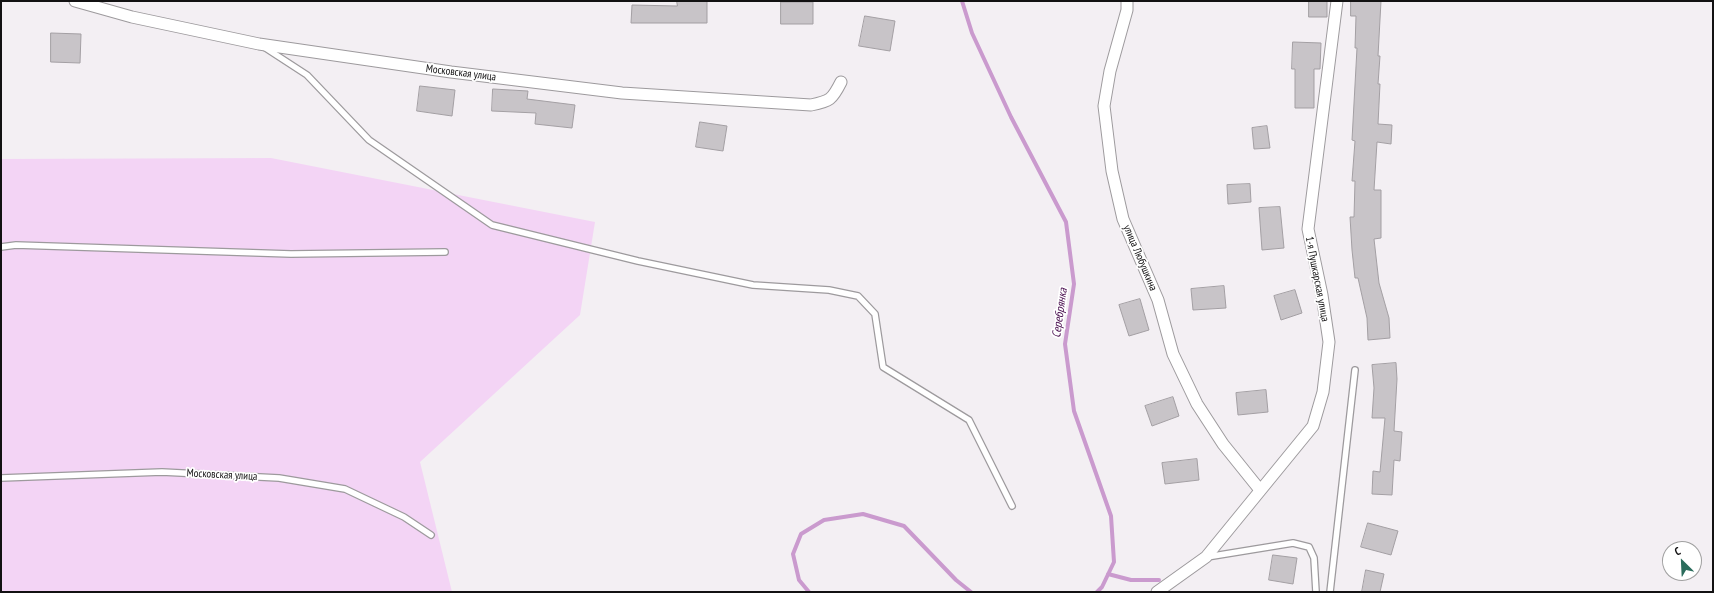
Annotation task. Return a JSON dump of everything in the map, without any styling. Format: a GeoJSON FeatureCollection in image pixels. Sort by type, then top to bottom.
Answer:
{"type":"FeatureCollection","features":[{"type":"Feature","properties":{"kind":"street","name":"Московская улица"},"geometry":{"type":"LineString","coordinates":[[75,1],[132,17],[259,44],[451,72],[622,93],[811,105],[828,101],[836,92],[841,82]]}},
{"type":"Feature","properties":{"kind":"street","name":"улица Любушкина"},"geometry":{"type":"LineString","coordinates":[[1127,1],[1127,10],[1110,71],[1104,106],[1112,171],[1123,219],[1158,300],[1172,354],[1197,404],[1223,444],[1260,490]]}},
{"type":"Feature","properties":{"kind":"street","name":"1-я Пушкарская улица"},"geometry":{"type":"LineString","coordinates":[[1157,592],[1206,557],[1314,426],[1323,392],[1328,342],[1322,295],[1308,229],[1337,1]]}},
{"type":"Feature","properties":{"kind":"lane"},"geometry":{"type":"LineString","coordinates":[[259,44],[307,75],[369,140],[492,225],[638,261],[753,285],[829,290],[858,296],[875,314],[883,367],[969,420],[1012,506]]}},
{"type":"Feature","properties":{"kind":"lane"},"geometry":{"type":"LineString","coordinates":[[1,247],[16,246],[291,254],[445,252]]}},
{"type":"Feature","properties":{"kind":"lane"},"geometry":{"type":"LineString","coordinates":[[1330,592],[1356,370]]}},
{"type":"Feature","properties":{"kind":"lane","name":"Московская улица"},"geometry":{"type":"LineString","coordinates":[[1,478],[162,472],[279,478],[345,489],[404,517],[431,535]]}},
{"type":"Feature","properties":{"kind":"lane"},"geometry":{"type":"LineString","coordinates":[[1206,557],[1293,543],[1309,547],[1314,558],[1316,592]]}},
{"type":"Feature","properties":{"kind":"shaded area"},"geometry":{"type":"Polygon","coordinates":[[[271,158],[595,222],[580,315],[420,462],[452,592],[1,592],[1,159],[271,158]]]}},
{"type":"Feature","properties":{"kind":"building"},"geometry":{"type":"Polygon","coordinates":[[[677,1],[707,1],[707,23],[631,23],[632,5],[677,6],[677,1]]]}},
{"type":"Feature","properties":{"kind":"building"},"geometry":{"type":"Polygon","coordinates":[[[1309,1],[1327,1],[1327,17],[1309,17],[1309,1]]]}},
{"type":"Feature","properties":{"kind":"building"},"geometry":{"type":"Polygon","coordinates":[[[1351,1],[1381,1],[1378,56],[1380,56],[1378,84],[1380,84],[1378,124],[1392,125],[1391,144],[1377,142],[1374,190],[1381,190],[1381,238],[1374,239],[1379,283],[1389,318],[1390,338],[1368,340],[1367,318],[1358,278],[1355,278],[1350,217],[1354,217],[1355,181],[1352,181],[1355,141],[1352,140],[1357,48],[1355,48],[1356,16],[1351,16],[1351,1]]]}},
{"type":"Feature","properties":{"kind":"building"},"geometry":{"type":"Polygon","coordinates":[[[781,2],[813,2],[813,24],[781,24],[781,2]]]}},
{"type":"Feature","properties":{"kind":"building"},"geometry":{"type":"Polygon","coordinates":[[[865,16],[895,21],[890,51],[859,46],[865,16]]]}},
{"type":"Feature","properties":{"kind":"building"},"geometry":{"type":"Polygon","coordinates":[[[51,33],[81,34],[80,63],[51,62],[51,33]]]}},
{"type":"Feature","properties":{"kind":"building"},"geometry":{"type":"Polygon","coordinates":[[[1293,42],[1321,43],[1320,69],[1314,69],[1314,108],[1295,108],[1295,69],[1292,69],[1293,42]]]}},
{"type":"Feature","properties":{"kind":"building"},"geometry":{"type":"Polygon","coordinates":[[[420,86],[455,90],[452,116],[417,111],[420,86]]]}},
{"type":"Feature","properties":{"kind":"building"},"geometry":{"type":"Polygon","coordinates":[[[493,89],[528,91],[527,99],[575,105],[572,128],[535,124],[536,113],[492,111],[493,89]]]}},
{"type":"Feature","properties":{"kind":"building"},"geometry":{"type":"Polygon","coordinates":[[[700,122],[727,126],[723,151],[696,147],[700,122]]]}},
{"type":"Feature","properties":{"kind":"building"},"geometry":{"type":"Polygon","coordinates":[[[1267,126],[1270,148],[1254,149],[1252,128],[1267,126]]]}},
{"type":"Feature","properties":{"kind":"building"},"geometry":{"type":"Polygon","coordinates":[[[1250,184],[1251,202],[1228,204],[1227,185],[1250,184]]]}},
{"type":"Feature","properties":{"kind":"building"},"geometry":{"type":"Polygon","coordinates":[[[1280,207],[1284,248],[1262,250],[1259,208],[1280,207]]]}},
{"type":"Feature","properties":{"kind":"building"},"geometry":{"type":"Polygon","coordinates":[[[1224,286],[1226,308],[1193,310],[1191,289],[1224,286]]]}},
{"type":"Feature","properties":{"kind":"building"},"geometry":{"type":"Polygon","coordinates":[[[1295,290],[1302,313],[1281,320],[1274,296],[1295,290]]]}},
{"type":"Feature","properties":{"kind":"building"},"geometry":{"type":"Polygon","coordinates":[[[1140,299],[1149,330],[1129,336],[1119,305],[1140,299]]]}},
{"type":"Feature","properties":{"kind":"building"},"geometry":{"type":"Polygon","coordinates":[[[1396,363],[1397,379],[1394,431],[1402,432],[1400,461],[1394,460],[1392,495],[1372,494],[1373,471],[1380,472],[1385,418],[1372,418],[1374,388],[1372,365],[1396,363]]]}},
{"type":"Feature","properties":{"kind":"building"},"geometry":{"type":"Polygon","coordinates":[[[1266,390],[1268,412],[1238,415],[1236,393],[1266,390]]]}},
{"type":"Feature","properties":{"kind":"building"},"geometry":{"type":"Polygon","coordinates":[[[1173,397],[1179,416],[1152,426],[1145,406],[1173,397]]]}},
{"type":"Feature","properties":{"kind":"building"},"geometry":{"type":"Polygon","coordinates":[[[1197,459],[1199,480],[1165,484],[1162,463],[1197,459]]]}},
{"type":"Feature","properties":{"kind":"building"},"geometry":{"type":"Polygon","coordinates":[[[1368,523],[1398,531],[1391,555],[1361,547],[1368,523]]]}},
{"type":"Feature","properties":{"kind":"building"},"geometry":{"type":"Polygon","coordinates":[[[1273,555],[1297,558],[1293,584],[1269,580],[1273,555]]]}},
{"type":"Feature","properties":{"kind":"building"},"geometry":{"type":"Polygon","coordinates":[[[1366,570],[1384,574],[1380,592],[1362,592],[1366,570]]]}},
{"type":"Feature","properties":{"kind":"waterway","name":"Серебрянка"},"geometry":{"type":"LineString","coordinates":[[962,1],[972,33],[1011,117],[1066,222],[1074,284],[1065,344],[1074,411],[1111,516],[1114,562],[1102,587],[1097,592]]}},
{"type":"Feature","properties":{"kind":"waterway","name":"Серебрянка"},"geometry":{"type":"LineString","coordinates":[[809,592],[799,580],[793,554],[801,534],[824,520],[863,514],[904,526],[956,580],[971,592]]}},
{"type":"Feature","properties":{"kind":"waterway"},"geometry":{"type":"LineString","coordinates":[[1108,574],[1131,580],[1159,580]]}}]}
